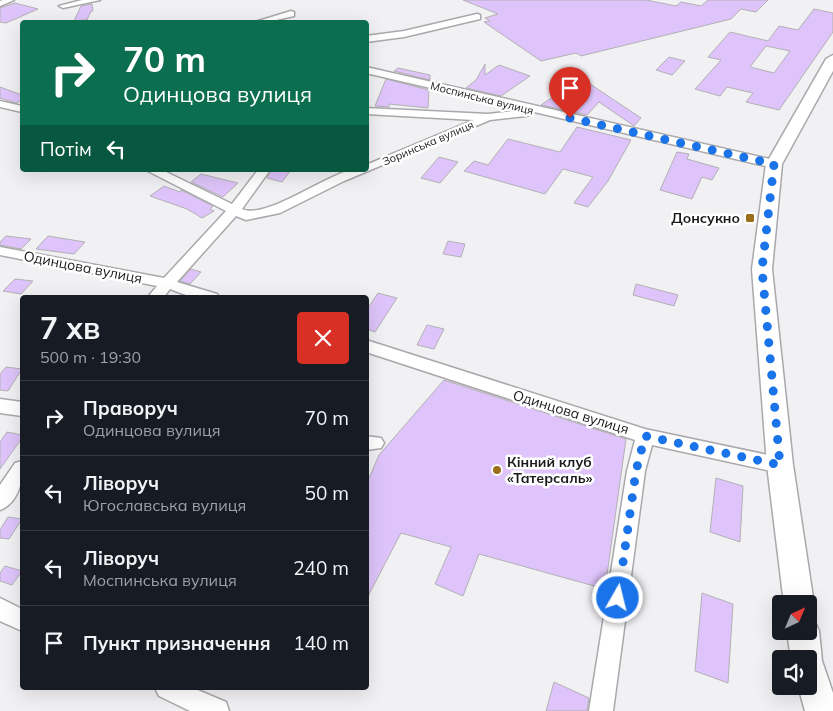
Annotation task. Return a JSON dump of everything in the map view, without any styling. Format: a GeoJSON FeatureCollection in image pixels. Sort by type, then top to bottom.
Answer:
{"type":"FeatureCollection","features":[{"type":"Feature","properties":{"kind":"main road"},"geometry":{"type":"LineString","coordinates":[[798,595],[780,465],[762,269],[774,164],[833,59]]}},
{"type":"Feature","properties":{"kind":"main road"},"geometry":{"type":"LineString","coordinates":[[817,695],[822,711]]}},
{"type":"Feature","properties":{"kind":"street"},"geometry":{"type":"LineString","coordinates":[[0,4],[10,0]]}},
{"type":"Feature","properties":{"kind":"street"},"geometry":{"type":"LineString","coordinates":[[63,6],[96,0]]}},
{"type":"Feature","properties":{"kind":"street"},"geometry":{"type":"LineString","coordinates":[[267,20],[291,14]]}},
{"type":"Feature","properties":{"kind":"street"},"geometry":{"type":"LineString","coordinates":[[369,39],[404,34],[477,18]]}},
{"type":"Feature","properties":{"kind":"street","name":"Моспинська вулиця"},"geometry":{"type":"LineString","coordinates":[[369,71],[536,111],[774,164]]}},
{"type":"Feature","properties":{"kind":"street"},"geometry":{"type":"LineString","coordinates":[[0,104],[20,109]]}},
{"type":"Feature","properties":{"kind":"street"},"geometry":{"type":"LineString","coordinates":[[502,114],[511,104]]}},
{"type":"Feature","properties":{"kind":"street","name":"Зоринська вулиця"},"geometry":{"type":"LineString","coordinates":[[369,112],[488,116],[536,111]]}},
{"type":"Feature","properties":{"kind":"street","name":"Зоринська вулиця"},"geometry":{"type":"LineString","coordinates":[[369,168],[458,132],[488,116]]}},
{"type":"Feature","properties":{"kind":"street"},"geometry":{"type":"LineString","coordinates":[[156,172],[246,216],[265,214],[356,172]]}},
{"type":"Feature","properties":{"kind":"street","name":"Одинцова вулиця"},"geometry":{"type":"LineString","coordinates":[[157,295],[234,211],[263,172]]}},
{"type":"Feature","properties":{"kind":"street","name":"Одинцова вулиця"},"geometry":{"type":"LineString","coordinates":[[0,251],[166,284],[202,295]]}},
{"type":"Feature","properties":{"kind":"street","name":"Одинцова вулиця"},"geometry":{"type":"LineString","coordinates":[[369,347],[645,436],[780,465]]}},
{"type":"Feature","properties":{"kind":"street"},"geometry":{"type":"LineString","coordinates":[[0,406],[20,410]]}},
{"type":"Feature","properties":{"kind":"street"},"geometry":{"type":"LineString","coordinates":[[601,711],[636,471],[645,436]]}},
{"type":"Feature","properties":{"kind":"street"},"geometry":{"type":"LineString","coordinates":[[0,501],[20,472]]}},
{"type":"Feature","properties":{"kind":"street"},"geometry":{"type":"LineString","coordinates":[[0,609],[20,619]]}},
{"type":"Feature","properties":{"kind":"street"},"geometry":{"type":"LineString","coordinates":[[171,690],[217,711]]}},
{"type":"Feature","properties":{"kind":"building"},"geometry":{"type":"Polygon","coordinates":[[[463,0],[646,0],[676,6],[681,2],[701,6],[708,0],[768,0],[756,12],[741,9],[731,19],[581,56],[576,53],[541,61],[484,22],[490,21],[485,18],[498,14],[463,0]]]}},
{"type":"Feature","properties":{"kind":"building"},"geometry":{"type":"Polygon","coordinates":[[[15,3],[38,9],[6,23],[0,22],[0,8],[15,3]]]}},
{"type":"Feature","properties":{"kind":"building"},"geometry":{"type":"Polygon","coordinates":[[[92,4],[93,11],[91,11],[87,20],[74,20],[81,6],[92,4]]]}},
{"type":"Feature","properties":{"kind":"building"},"geometry":{"type":"Polygon","coordinates":[[[814,9],[833,13],[833,32],[779,110],[746,102],[753,93],[727,87],[720,96],[695,89],[721,60],[708,57],[730,32],[768,41],[779,26],[798,30],[814,9]],[[766,46],[750,67],[774,73],[790,51],[766,46]]]}},
{"type":"Feature","properties":{"kind":"building"},"geometry":{"type":"Polygon","coordinates":[[[669,57],[685,61],[672,75],[656,70],[669,57]]]}},
{"type":"Feature","properties":{"kind":"building"},"geometry":{"type":"Polygon","coordinates":[[[485,64],[485,75],[499,65],[530,76],[501,96],[466,88],[476,80],[485,64]]]}},
{"type":"Feature","properties":{"kind":"building"},"geometry":{"type":"Polygon","coordinates":[[[398,68],[430,75],[430,80],[394,71],[398,68]]]}},
{"type":"Feature","properties":{"kind":"building"},"geometry":{"type":"Polygon","coordinates":[[[386,79],[429,90],[428,108],[389,104],[389,107],[375,106],[386,79]]]}},
{"type":"Feature","properties":{"kind":"building"},"geometry":{"type":"Polygon","coordinates":[[[586,81],[641,118],[634,126],[599,102],[587,115],[541,105],[569,86],[586,81]]]}},
{"type":"Feature","properties":{"kind":"building"},"geometry":{"type":"Polygon","coordinates":[[[0,87],[20,94],[20,101],[16,103],[0,98],[0,87]]]}},
{"type":"Feature","properties":{"kind":"building"},"geometry":{"type":"Polygon","coordinates":[[[577,127],[631,140],[608,181],[588,207],[574,203],[593,177],[563,169],[545,194],[464,171],[474,161],[488,165],[508,139],[560,152],[577,127]]]}},
{"type":"Feature","properties":{"kind":"building"},"geometry":{"type":"Polygon","coordinates":[[[677,152],[689,154],[687,159],[719,168],[712,180],[702,177],[692,199],[660,190],[677,152]]]}},
{"type":"Feature","properties":{"kind":"building"},"geometry":{"type":"Polygon","coordinates":[[[439,157],[458,162],[440,183],[421,178],[439,157]]]}},
{"type":"Feature","properties":{"kind":"building"},"geometry":{"type":"Polygon","coordinates":[[[271,172],[290,172],[282,182],[267,178],[271,172]]]}},
{"type":"Feature","properties":{"kind":"building"},"geometry":{"type":"Polygon","coordinates":[[[201,174],[238,183],[223,197],[191,182],[201,174]]]}},
{"type":"Feature","properties":{"kind":"building"},"geometry":{"type":"Polygon","coordinates":[[[164,186],[180,192],[181,190],[213,206],[210,209],[214,211],[202,218],[187,209],[150,196],[164,186]]]}},
{"type":"Feature","properties":{"kind":"building"},"geometry":{"type":"Polygon","coordinates":[[[6,236],[31,239],[21,249],[0,245],[0,242],[6,236]]]}},
{"type":"Feature","properties":{"kind":"building"},"geometry":{"type":"Polygon","coordinates":[[[48,236],[85,242],[74,254],[36,249],[48,236]]]}},
{"type":"Feature","properties":{"kind":"building"},"geometry":{"type":"Polygon","coordinates":[[[448,241],[465,244],[461,257],[443,254],[448,241]]]}},
{"type":"Feature","properties":{"kind":"building"},"geometry":{"type":"Polygon","coordinates":[[[191,269],[201,272],[190,284],[180,281],[191,269]]]}},
{"type":"Feature","properties":{"kind":"building"},"geometry":{"type":"Polygon","coordinates":[[[15,279],[33,281],[21,294],[3,291],[15,279]]]}},
{"type":"Feature","properties":{"kind":"building"},"geometry":{"type":"Polygon","coordinates":[[[636,284],[678,295],[674,306],[633,295],[636,284]]]}},
{"type":"Feature","properties":{"kind":"building"},"geometry":{"type":"Polygon","coordinates":[[[378,293],[397,298],[375,332],[369,330],[369,306],[378,293]]]}},
{"type":"Feature","properties":{"kind":"building"},"geometry":{"type":"Polygon","coordinates":[[[427,325],[444,329],[434,349],[417,345],[427,325]]]}},
{"type":"Feature","properties":{"kind":"building"},"geometry":{"type":"Polygon","coordinates":[[[6,367],[20,369],[20,372],[8,391],[0,390],[0,374],[6,367]]]}},
{"type":"Feature","properties":{"kind":"building","name":"Кінний клуб «Татерсаль»"},"geometry":{"type":"Polygon","coordinates":[[[444,380],[626,439],[605,589],[479,554],[463,596],[435,584],[451,547],[401,533],[369,594],[369,478],[379,455],[444,380]]]}},
{"type":"Feature","properties":{"kind":"building"},"geometry":{"type":"Polygon","coordinates":[[[7,432],[20,435],[20,441],[0,469],[0,442],[7,432]]]}},
{"type":"Feature","properties":{"kind":"building"},"geometry":{"type":"Polygon","coordinates":[[[716,478],[743,486],[740,542],[710,532],[716,478]]]}},
{"type":"Feature","properties":{"kind":"building"},"geometry":{"type":"Polygon","coordinates":[[[8,517],[20,519],[20,522],[9,539],[0,538],[0,530],[8,517]]]}},
{"type":"Feature","properties":{"kind":"building"},"geometry":{"type":"Polygon","coordinates":[[[5,566],[20,570],[20,574],[12,585],[0,581],[0,573],[5,566]]]}},
{"type":"Feature","properties":{"kind":"building"},"geometry":{"type":"Polygon","coordinates":[[[702,593],[733,604],[728,683],[695,671],[702,593]]]}},
{"type":"Feature","properties":{"kind":"building"},"geometry":{"type":"Polygon","coordinates":[[[554,682],[589,698],[587,711],[546,711],[554,682]]]}},
{"type":"Feature","properties":{"kind":"place","name":"Донсукно"},"geometry":{"type":"Point","coordinates":[750,218]}},
{"type":"Feature","properties":{"kind":"place","name":"Кінний клуб «Татерсаль»"},"geometry":{"type":"Point","coordinates":[497,470]}},
{"type":"Feature","properties":{"kind":"route"},"geometry":{"type":"LineString","coordinates":[[570,118],[774,164],[762,269],[780,465],[645,436],[636,471],[618,598]]}}]}
